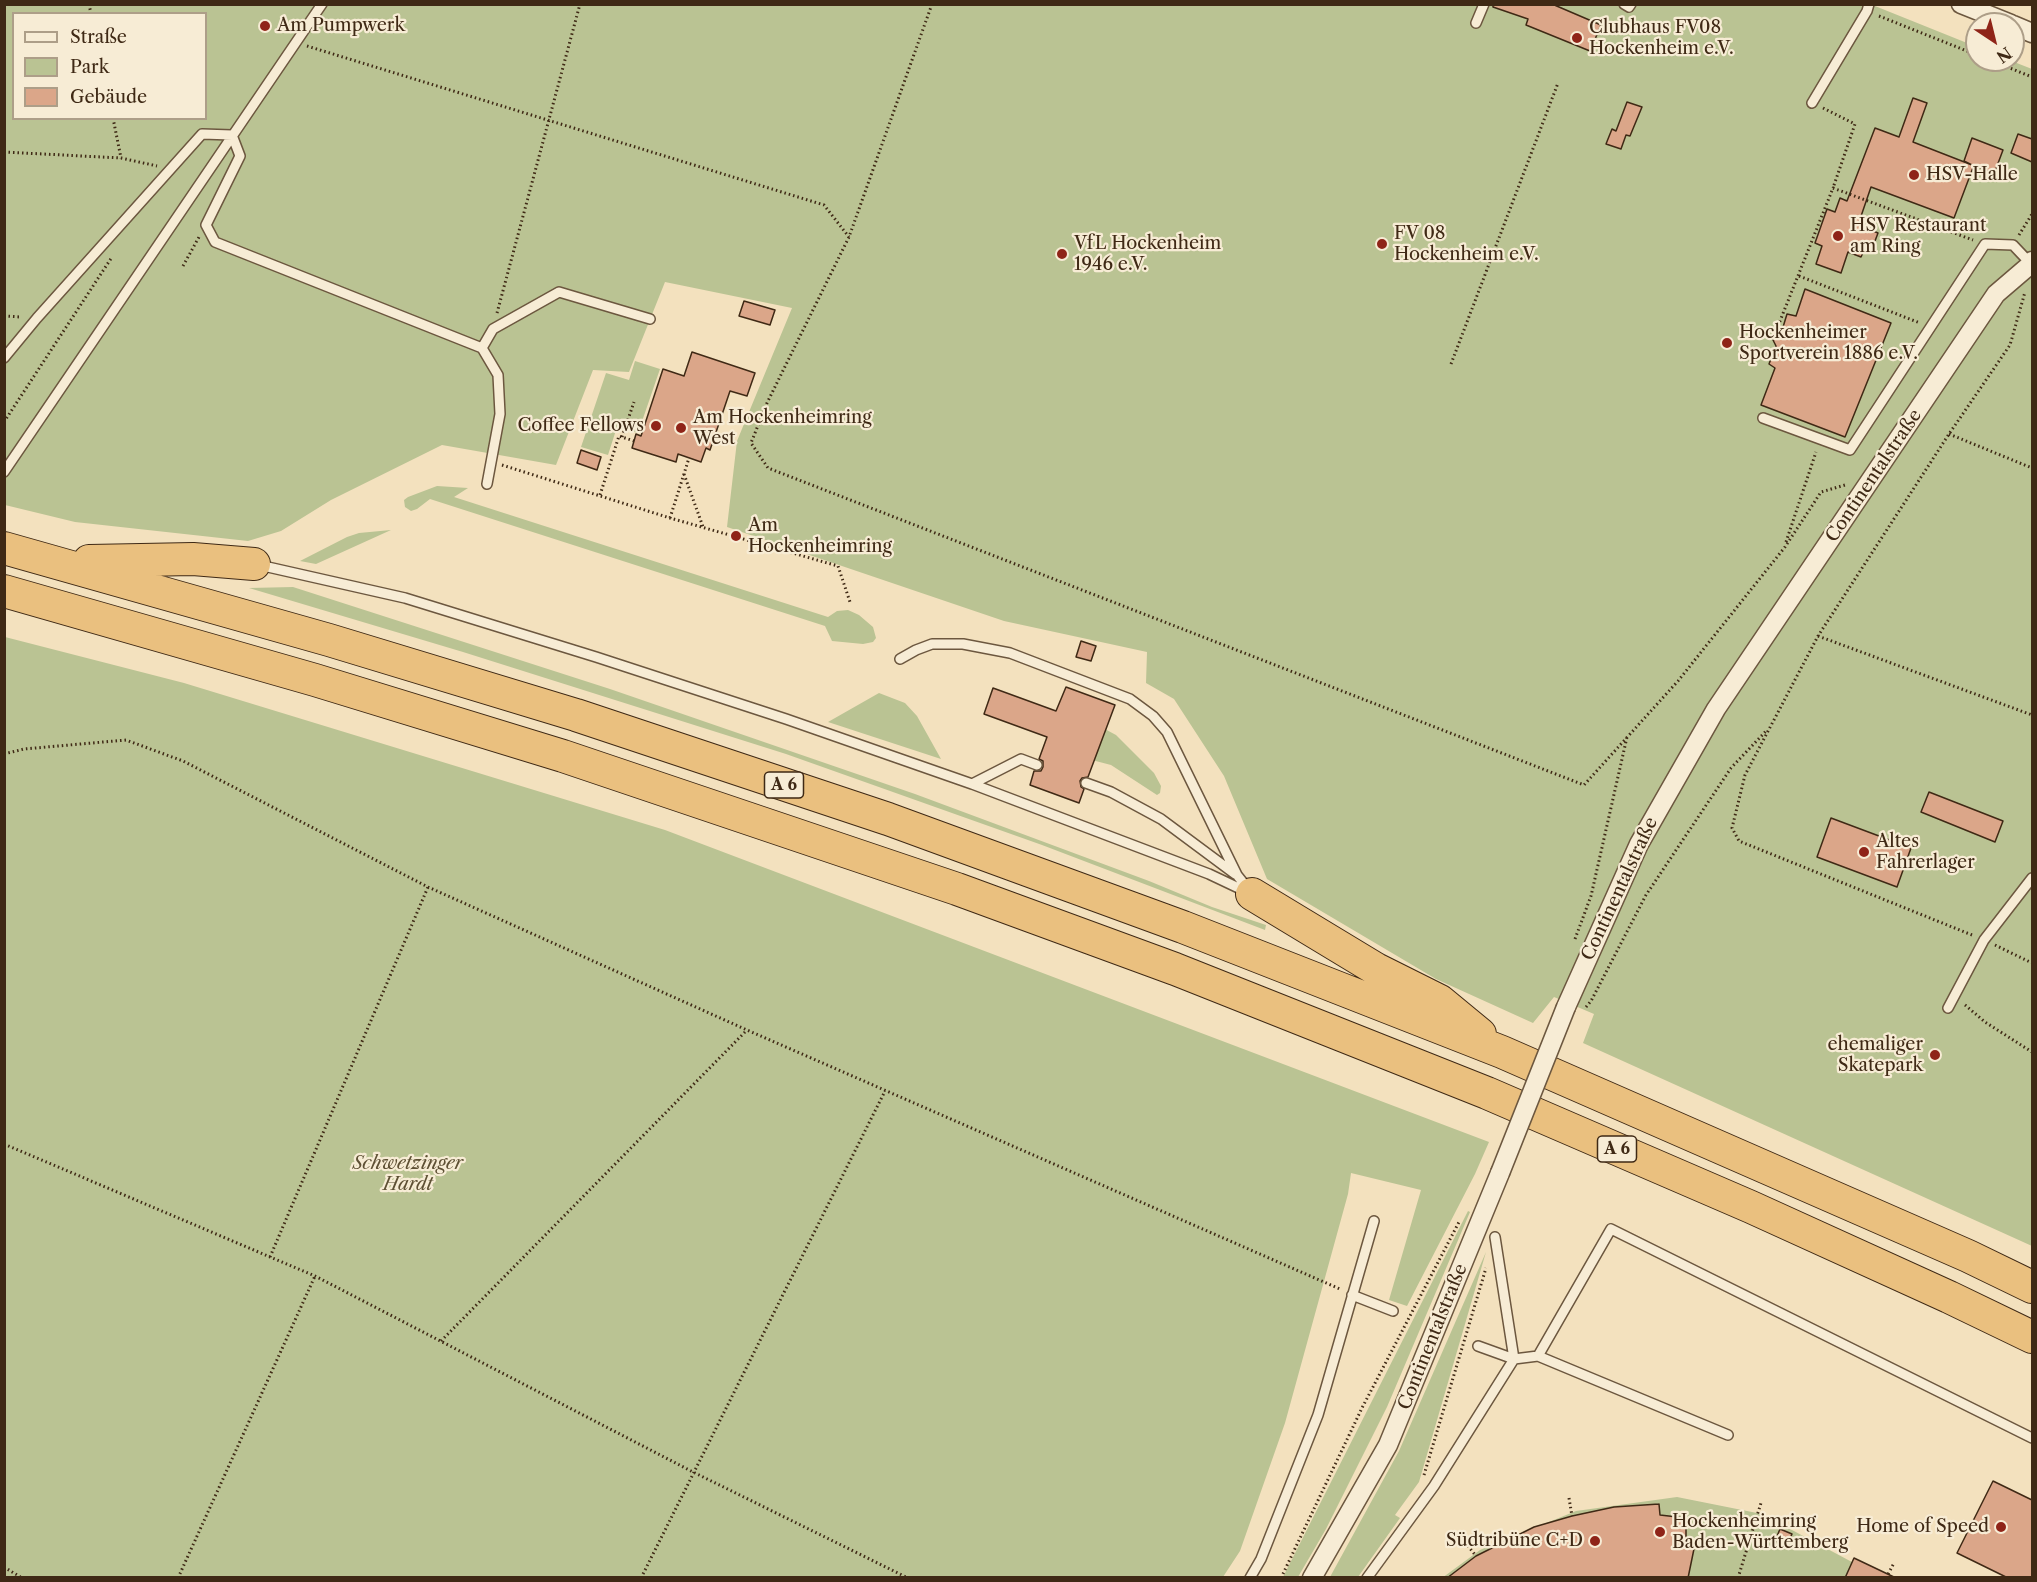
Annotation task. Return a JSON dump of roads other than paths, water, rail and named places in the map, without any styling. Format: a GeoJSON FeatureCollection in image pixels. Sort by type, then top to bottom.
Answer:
{"type":"FeatureCollection","features":[{"type":"Feature","properties":{"kind":"highway","name":"A 6"},"geometry":{"type":"LineString","coordinates":[[4,548],[319,636],[576,715],[888,819],[1183,927],[1502,1052],[1957,1251],[2032,1287]]}},
{"type":"Feature","properties":{"kind":"highway"},"geometry":{"type":"LineString","coordinates":[[52,561],[193,559],[254,564]]}},
{"type":"Feature","properties":{"kind":"highway","name":"A 6"},"geometry":{"type":"LineString","coordinates":[[4,591],[315,680],[563,756],[957,889],[1175,969],[1487,1093],[1751,1207],[2032,1337]]}},
{"type":"Feature","properties":{"kind":"highway"},"geometry":{"type":"LineString","coordinates":[[1245,885],[1277,911],[1376,969],[1440,1001],[1502,1052]]}},
{"type":"Feature","properties":{"kind":"street"},"geometry":{"type":"LineString","coordinates":[[1961,4],[1981,12]]}},
{"type":"Feature","properties":{"kind":"street","name":"Continentalstraße"},"geometry":{"type":"LineString","coordinates":[[1312,1578],[1388,1445],[1500,1173],[1574,1010],[1639,844],[1710,719],[1996,294],[2032,263]]}},
{"type":"Feature","properties":{"kind":"lane"},"geometry":{"type":"LineString","coordinates":[[4,472],[322,4]]}},
{"type":"Feature","properties":{"kind":"lane"},"geometry":{"type":"LineString","coordinates":[[1476,23],[1484,4]]}},
{"type":"Feature","properties":{"kind":"lane"},"geometry":{"type":"LineString","coordinates":[[1624,4],[1629,7],[1631,4]]}},
{"type":"Feature","properties":{"kind":"lane"},"geometry":{"type":"LineString","coordinates":[[1812,103],[1868,8]]}},
{"type":"Feature","properties":{"kind":"lane"},"geometry":{"type":"LineString","coordinates":[[4,358],[202,134],[232,135]]}},
{"type":"Feature","properties":{"kind":"lane"},"geometry":{"type":"LineString","coordinates":[[232,135],[240,156],[206,225],[215,242],[482,348],[498,375],[501,414],[487,484]]}},
{"type":"Feature","properties":{"kind":"lane"},"geometry":{"type":"LineString","coordinates":[[1763,418],[1850,450],[1985,244],[2013,245],[2032,263]]}},
{"type":"Feature","properties":{"kind":"lane"},"geometry":{"type":"LineString","coordinates":[[482,348],[493,329],[559,292],[650,319]]}},
{"type":"Feature","properties":{"kind":"lane"},"geometry":{"type":"LineString","coordinates":[[254,564],[405,598],[629,668],[972,784],[1209,874],[1245,885]]}},
{"type":"Feature","properties":{"kind":"lane"},"geometry":{"type":"LineString","coordinates":[[900,659],[932,644],[963,644],[1010,653],[1130,699],[1153,716],[1167,732],[1245,885]]}},
{"type":"Feature","properties":{"kind":"lane"},"geometry":{"type":"LineString","coordinates":[[972,784],[1021,759],[1037,765]]}},
{"type":"Feature","properties":{"kind":"lane"},"geometry":{"type":"LineString","coordinates":[[1086,783],[1110,792],[1161,819],[1245,885]]}},
{"type":"Feature","properties":{"kind":"lane"},"geometry":{"type":"LineString","coordinates":[[1948,1008],[1984,940],[2032,878]]}},
{"type":"Feature","properties":{"kind":"lane"},"geometry":{"type":"LineString","coordinates":[[1250,1578],[1261,1559],[1318,1415],[1374,1221]]}},
{"type":"Feature","properties":{"kind":"lane"},"geometry":{"type":"LineString","coordinates":[[1538,1356],[1611,1229],[2032,1438]]}},
{"type":"Feature","properties":{"kind":"lane"},"geometry":{"type":"LineString","coordinates":[[1367,1578],[1434,1486],[1514,1359],[1495,1237]]}},
{"type":"Feature","properties":{"kind":"lane"},"geometry":{"type":"LineString","coordinates":[[1352,1294],[1393,1311]]}},
{"type":"Feature","properties":{"kind":"lane"},"geometry":{"type":"LineString","coordinates":[[1478,1346],[1514,1359],[1538,1356],[1728,1435]]}},
{"type":"Feature","properties":{"kind":"place","name":"Am Pumpwerk"},"geometry":{"type":"Point","coordinates":[265,26]}},
{"type":"Feature","properties":{"kind":"place","name":"Clubhaus FV08 Hockenheim e.V."},"geometry":{"type":"Point","coordinates":[1577,38]}},
{"type":"Feature","properties":{"kind":"place","name":"HSV-Halle"},"geometry":{"type":"Point","coordinates":[1914,175]}},
{"type":"Feature","properties":{"kind":"place","name":"HSV Restaurant am Ring"},"geometry":{"type":"Point","coordinates":[1838,236]}},
{"type":"Feature","properties":{"kind":"place","name":"FV 08 Hockenheim e.V."},"geometry":{"type":"Point","coordinates":[1382,244]}},
{"type":"Feature","properties":{"kind":"place","name":"VfL Hockenheim 1946 e.V."},"geometry":{"type":"Point","coordinates":[1062,254]}},
{"type":"Feature","properties":{"kind":"place","name":"Hockenheimer Sportverein 1886 e.V."},"geometry":{"type":"Point","coordinates":[1727,343]}},
{"type":"Feature","properties":{"kind":"place","name":"Coffee Fellows"},"geometry":{"type":"Point","coordinates":[656,426]}},
{"type":"Feature","properties":{"kind":"place","name":"Am Hockenheimring West"},"geometry":{"type":"Point","coordinates":[681,428]}},
{"type":"Feature","properties":{"kind":"place","name":"Am Hockenheimring"},"geometry":{"type":"Point","coordinates":[736,536]}},
{"type":"Feature","properties":{"kind":"place","name":"Altes Fahrerlager"},"geometry":{"type":"Point","coordinates":[1864,852]}},
{"type":"Feature","properties":{"kind":"place","name":"ehemaliger Skatepark"},"geometry":{"type":"Point","coordinates":[1935,1055]}},
{"type":"Feature","properties":{"kind":"place","name":"Home of Speed"},"geometry":{"type":"Point","coordinates":[2001,1527]}},
{"type":"Feature","properties":{"kind":"place","name":"Hockenheimring Baden-Württemberg"},"geometry":{"type":"Point","coordinates":[1660,1532]}},
{"type":"Feature","properties":{"kind":"place","name":"Südtribüne C+D"},"geometry":{"type":"Point","coordinates":[1595,1541]}},
{"type":"Feature","properties":{"kind":"park label","name":"Schwetzinger Hardt"},"geometry":{"type":"Point","coordinates":[408,1174]}}]}
